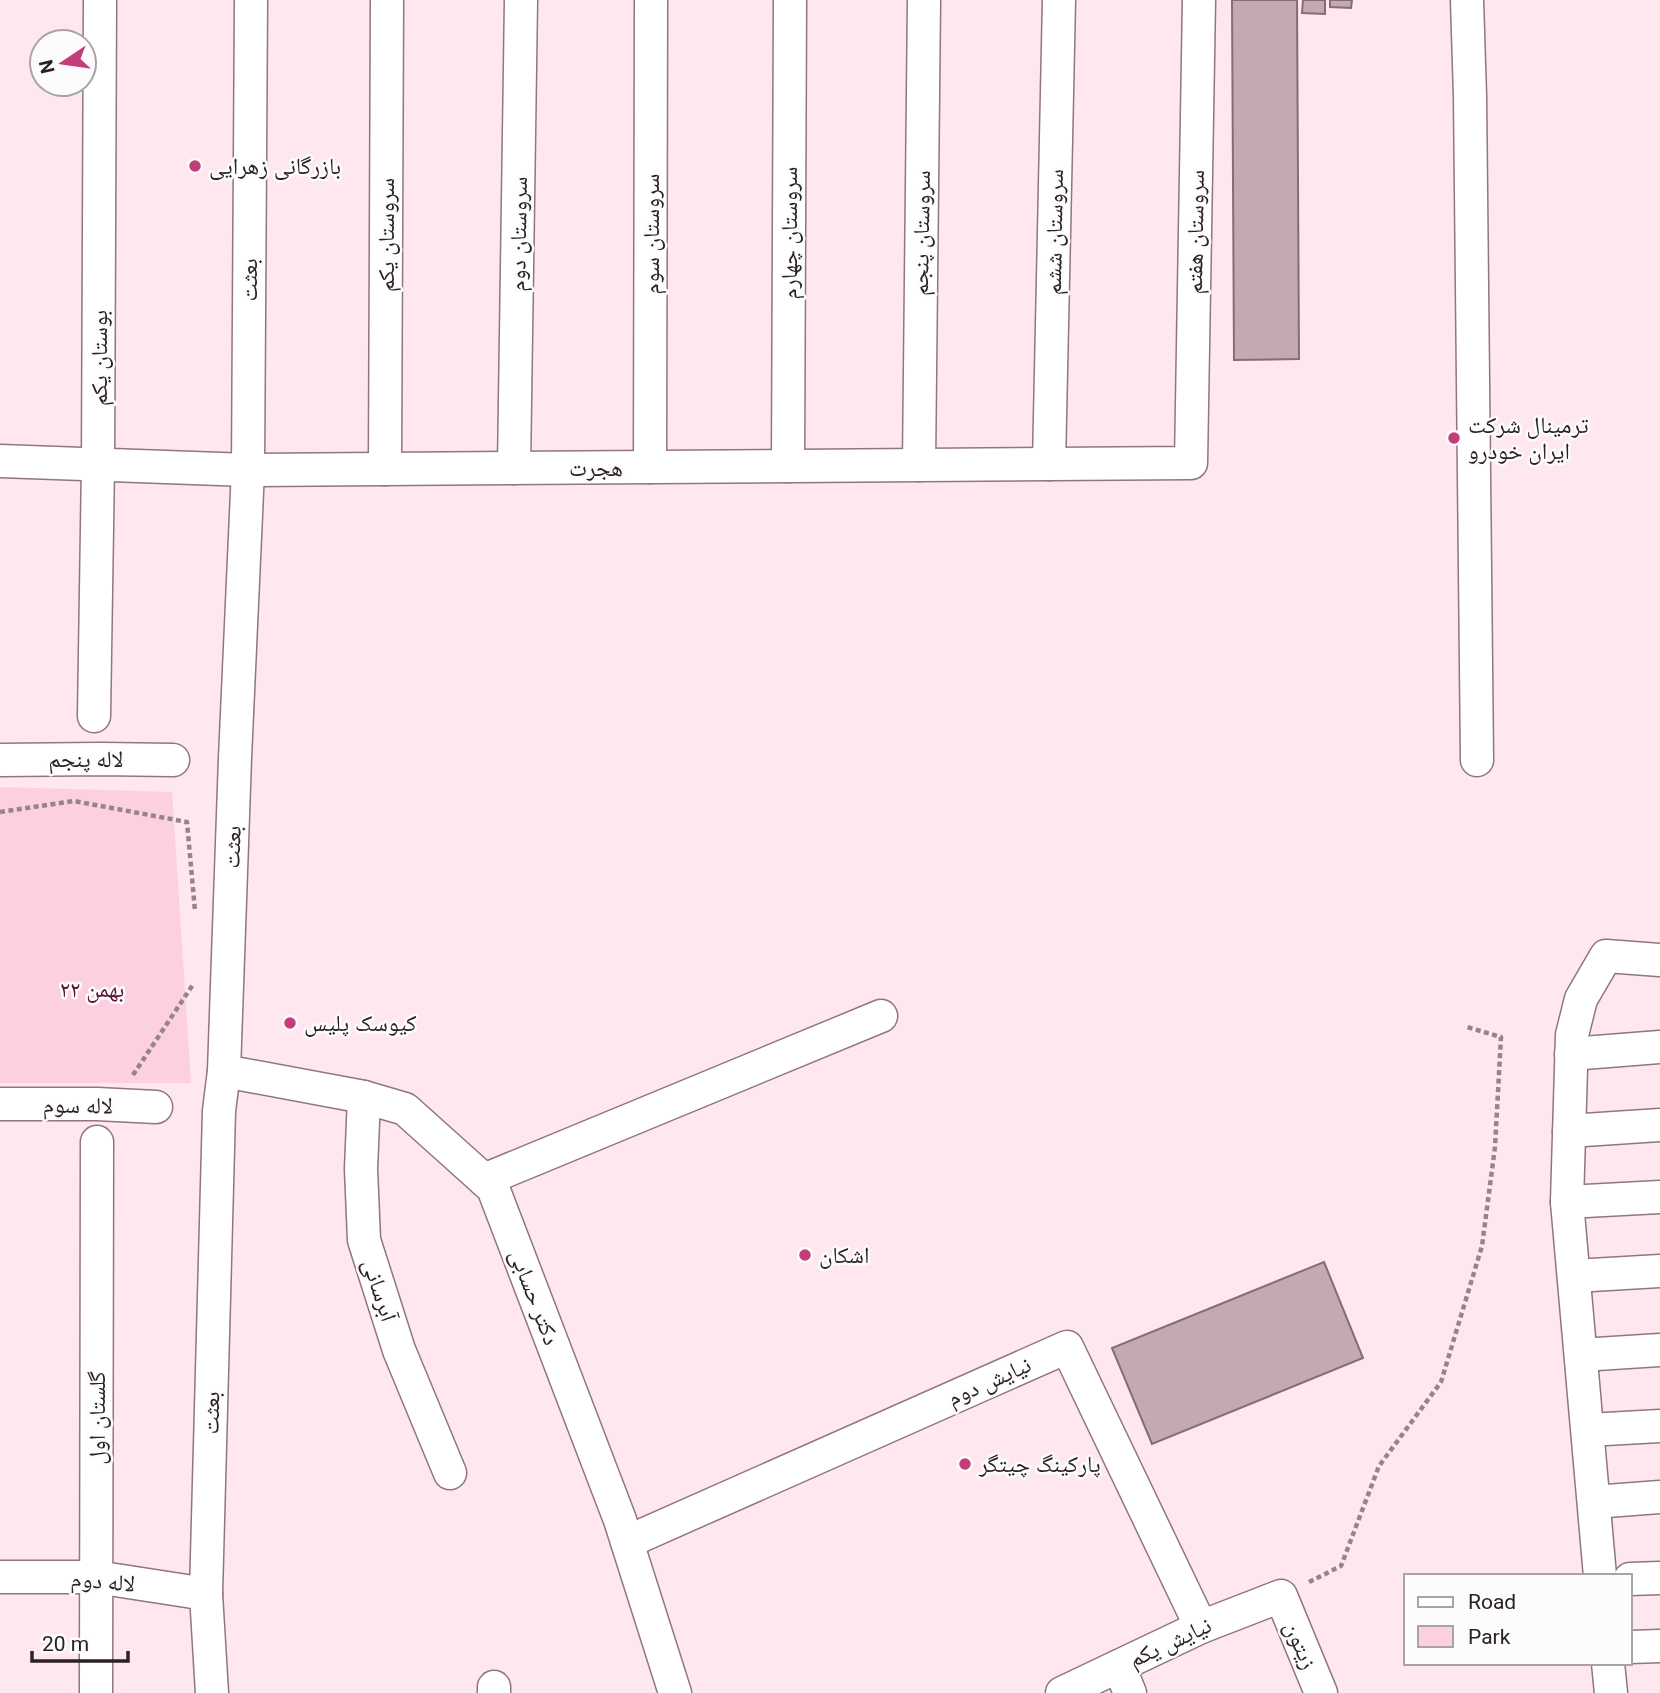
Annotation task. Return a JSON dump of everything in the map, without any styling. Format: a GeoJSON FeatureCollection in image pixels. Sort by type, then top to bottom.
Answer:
{"type":"FeatureCollection","features":[{"type":"Feature","properties":{"kind":"street","name":"بوستان یکم"},"geometry":{"type":"LineString","coordinates":[[94,716],[100,0]]}},
{"type":"Feature","properties":{"kind":"street","name":"بعثت"},"geometry":{"type":"LineString","coordinates":[[212,1693],[206,1594],[219,1111],[224,1071],[234,758],[248,470],[251,0]]}},
{"type":"Feature","properties":{"kind":"street","name":"سروستان یکم"},"geometry":{"type":"LineString","coordinates":[[385,469],[387,0]]}},
{"type":"Feature","properties":{"kind":"street","name":"سروستان دوم"},"geometry":{"type":"LineString","coordinates":[[514,468],[521,0]]}},
{"type":"Feature","properties":{"kind":"street","name":"سروستان سوم"},"geometry":{"type":"LineString","coordinates":[[650,467],[651,0]]}},
{"type":"Feature","properties":{"kind":"street","name":"سروستان چهارم"},"geometry":{"type":"LineString","coordinates":[[788,466],[790,0]]}},
{"type":"Feature","properties":{"kind":"street","name":"سروستان پنجم"},"geometry":{"type":"LineString","coordinates":[[919,466],[924,0]]}},
{"type":"Feature","properties":{"kind":"street","name":"سروستان ششم"},"geometry":{"type":"LineString","coordinates":[[1049,464],[1059,0]]}},
{"type":"Feature","properties":{"kind":"street","name":"سروستان هفتم"},"geometry":{"type":"LineString","coordinates":[[1191,463],[1199,0]]}},
{"type":"Feature","properties":{"kind":"street"},"geometry":{"type":"LineString","coordinates":[[1467,0],[1477,760]]}},
{"type":"Feature","properties":{"kind":"street","name":"هجرت"},"geometry":{"type":"LineString","coordinates":[[0,461],[248,470],[1191,463]]}},
{"type":"Feature","properties":{"kind":"street","name":"لاله پنجم"},"geometry":{"type":"LineString","coordinates":[[0,760],[173,760]]}},
{"type":"Feature","properties":{"kind":"street"},"geometry":{"type":"LineString","coordinates":[[1600,1574],[1567,1202],[1572,1035],[1581,999],[1606,956],[1660,960]]}},
{"type":"Feature","properties":{"kind":"street"},"geometry":{"type":"LineString","coordinates":[[484,1180],[881,1016]]}},
{"type":"Feature","properties":{"kind":"street"},"geometry":{"type":"LineString","coordinates":[[1571,1054],[1660,1047]]}},
{"type":"Feature","properties":{"kind":"street","name":"دکتر حسابی"},"geometry":{"type":"LineString","coordinates":[[224,1071],[364,1097],[405,1109],[492,1188],[627,1542],[675,1693]]}},
{"type":"Feature","properties":{"kind":"street","name":"آبرسانی"},"geometry":{"type":"LineString","coordinates":[[364,1097],[361,1169],[364,1240],[399,1350],[450,1473]]}},
{"type":"Feature","properties":{"kind":"street","name":"لاله سوم"},"geometry":{"type":"LineString","coordinates":[[0,1104],[156,1107]]}},
{"type":"Feature","properties":{"kind":"street"},"geometry":{"type":"LineString","coordinates":[[1569,1130],[1660,1125]]}},
{"type":"Feature","properties":{"kind":"street","name":"گلستان اول"},"geometry":{"type":"LineString","coordinates":[[96,1693],[97,1142]]}},
{"type":"Feature","properties":{"kind":"street"},"geometry":{"type":"LineString","coordinates":[[1567,1202],[1660,1198]]}},
{"type":"Feature","properties":{"kind":"street"},"geometry":{"type":"LineString","coordinates":[[1574,1276],[1660,1271]]}},
{"type":"Feature","properties":{"kind":"street","name":"نیایش دوم"},"geometry":{"type":"LineString","coordinates":[[627,1542],[1067,1347],[1201,1627]]}},
{"type":"Feature","properties":{"kind":"street"},"geometry":{"type":"LineString","coordinates":[[1581,1355],[1660,1350]]}},
{"type":"Feature","properties":{"kind":"street"},"geometry":{"type":"LineString","coordinates":[[1588,1430],[1660,1426]]}},
{"type":"Feature","properties":{"kind":"street"},"geometry":{"type":"LineString","coordinates":[[1594,1502],[1660,1497]]}},
{"type":"Feature","properties":{"kind":"street","name":"لاله دوم"},"geometry":{"type":"LineString","coordinates":[[0,1577],[96,1577],[206,1594]]}},
{"type":"Feature","properties":{"kind":"street"},"geometry":{"type":"LineString","coordinates":[[1632,1579],[1660,1578]]}},
{"type":"Feature","properties":{"kind":"street","name":"نیایش یکم"},"geometry":{"type":"LineString","coordinates":[[1062,1693],[1124,1679],[1201,1627],[1280,1596]]}},
{"type":"Feature","properties":{"kind":"street","name":"زیتون"},"geometry":{"type":"LineString","coordinates":[[1280,1596],[1321,1693]]}},
{"type":"Feature","properties":{"kind":"street"},"geometry":{"type":"LineString","coordinates":[[1632,1647],[1660,1646]]}},
{"type":"Feature","properties":{"kind":"street"},"geometry":{"type":"LineString","coordinates":[[1608,1665],[1611,1693]]}},
{"type":"Feature","properties":{"kind":"path"},"geometry":{"type":"LineString","coordinates":[[0,812],[74,801],[187,822],[196,917]]}},
{"type":"Feature","properties":{"kind":"path"},"geometry":{"type":"LineString","coordinates":[[113,1105],[194,983]]}},
{"type":"Feature","properties":{"kind":"path"},"geometry":{"type":"LineString","coordinates":[[1280,1596],[1341,1566],[1379,1466],[1441,1382],[1482,1246],[1495,1147],[1501,1037],[1467,1027]]}},
{"type":"Feature","properties":{"kind":"green space","name":"بهمن ۲۲"},"geometry":{"type":"Polygon","coordinates":[[[0,787],[172,792],[191,1083],[0,1083],[0,787]]]}},
{"type":"Feature","properties":{"kind":"building"},"geometry":{"type":"Polygon","coordinates":[[[1232,0],[1297,0],[1299,359],[1234,360],[1232,0]]]}},
{"type":"Feature","properties":{"kind":"building"},"geometry":{"type":"Polygon","coordinates":[[[1303,0],[1325,0],[1325,14],[1302,13],[1303,0]]]}},
{"type":"Feature","properties":{"kind":"building"},"geometry":{"type":"Polygon","coordinates":[[[1330,0],[1352,0],[1351,8],[1330,7],[1330,0]]]}},
{"type":"Feature","properties":{"kind":"building"},"geometry":{"type":"Polygon","coordinates":[[[1324,1262],[1363,1358],[1152,1444],[1112,1348],[1324,1262]]]}},
{"type":"Feature","properties":{"kind":"place","name":"بازرگانی زهرایی"},"geometry":{"type":"Point","coordinates":[195,166]}},
{"type":"Feature","properties":{"kind":"place","name":"ترمینال شرکت ایران خودرو"},"geometry":{"type":"Point","coordinates":[1454,438]}},
{"type":"Feature","properties":{"kind":"place","name":"کیوسک پلیس"},"geometry":{"type":"Point","coordinates":[290,1023]}},
{"type":"Feature","properties":{"kind":"place","name":"اشکان"},"geometry":{"type":"Point","coordinates":[805,1255]}},
{"type":"Feature","properties":{"kind":"place","name":"پارکینگ چیتگر"},"geometry":{"type":"Point","coordinates":[965,1464]}}]}
